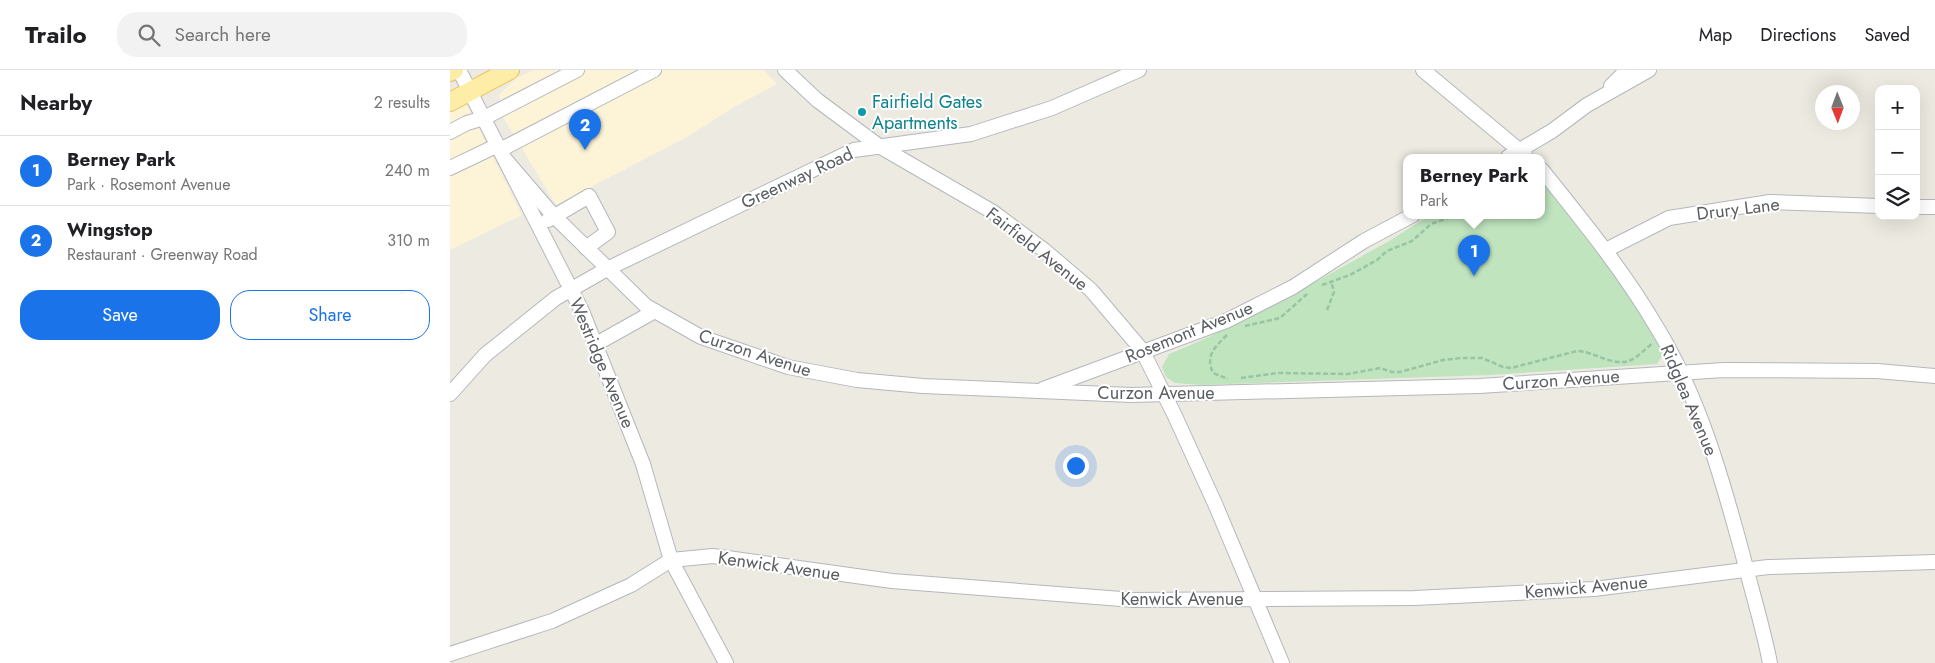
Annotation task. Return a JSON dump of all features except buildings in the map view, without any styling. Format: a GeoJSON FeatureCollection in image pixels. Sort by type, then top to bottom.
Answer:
{"type":"FeatureCollection","features":[{"type":"Feature","properties":{"kind":"main road"},"geometry":{"type":"LineString","coordinates":[[450,72],[454,70]]}},
{"type":"Feature","properties":{"kind":"main road"},"geometry":{"type":"LineString","coordinates":[[450,102],[510,70]]}},
{"type":"Feature","properties":{"kind":"street","name":"Westridge Avenue"},"geometry":{"type":"LineString","coordinates":[[460,70],[571,289],[596,344],[643,464],[671,560],[726,663]]}},
{"type":"Feature","properties":{"kind":"street"},"geometry":{"type":"LineString","coordinates":[[450,132],[467,123],[484,118],[577,70]]}},
{"type":"Feature","properties":{"kind":"street"},"geometry":{"type":"LineString","coordinates":[[450,168],[501,151],[654,70]]}},
{"type":"Feature","properties":{"kind":"street","name":"Fairfield Avenue"},"geometry":{"type":"LineString","coordinates":[[786,70],[817,100],[879,146],[993,212],[1044,250],[1091,290],[1142,350],[1164,394],[1282,663]]}},
{"type":"Feature","properties":{"kind":"street","name":"Greenway Road"},"geometry":{"type":"LineString","coordinates":[[607,269],[854,150],[971,134],[1052,108],[1139,70]]}},
{"type":"Feature","properties":{"kind":"street"},"geometry":{"type":"LineString","coordinates":[[1423,70],[1517,154]]}},
{"type":"Feature","properties":{"kind":"street"},"geometry":{"type":"LineString","coordinates":[[1519,154],[1587,105],[1618,81],[1628,70]]}},
{"type":"Feature","properties":{"kind":"street"},"geometry":{"type":"LineString","coordinates":[[1587,105],[1649,70]]}},
{"type":"Feature","properties":{"kind":"street"},"geometry":{"type":"LineString","coordinates":[[450,394],[485,355],[556,298],[607,269],[554,216],[501,151]]}},
{"type":"Feature","properties":{"kind":"street","name":"Ridglea Avenue"},"geometry":{"type":"LineString","coordinates":[[1545,174],[1606,250],[1657,326],[1680,372],[1712,451],[1770,663]]}},
{"type":"Feature","properties":{"kind":"street"},"geometry":{"type":"LineString","coordinates":[[539,226],[589,196],[608,232],[586,248]]}},
{"type":"Feature","properties":{"kind":"street","name":"Drury Lane"},"geometry":{"type":"LineString","coordinates":[[1606,250],[1669,218],[1770,202],[1875,206]]}},
{"type":"Feature","properties":{"kind":"street"},"geometry":{"type":"LineString","coordinates":[[1920,207],[1935,207]]}},
{"type":"Feature","properties":{"kind":"street","name":"Rosemont Avenue"},"geometry":{"type":"LineString","coordinates":[[1038,391],[1142,350],[1226,321],[1293,287],[1364,242],[1405,219]]}},
{"type":"Feature","properties":{"kind":"street","name":"Curzon Avenue"},"geometry":{"type":"LineString","coordinates":[[607,269],[646,306],[702,337],[788,367],[856,380],[1132,395],[1479,386],[1680,372],[1796,369],[1935,376]]}},
{"type":"Feature","properties":{"kind":"street"},"geometry":{"type":"LineString","coordinates":[[596,344],[655,311]]}},
{"type":"Feature","properties":{"kind":"street","name":"Kenwick Avenue"},"geometry":{"type":"LineString","coordinates":[[450,654],[552,621],[631,585],[671,560],[713,556],[892,581],[1134,600],[1415,598],[1594,589],[1768,567],[1935,562]]}},
{"type":"Feature","properties":{"kind":"path"},"geometry":{"type":"LineString","coordinates":[[1318,287],[1350,275],[1377,260],[1388,251],[1412,241],[1431,224],[1445,219]]}},
{"type":"Feature","properties":{"kind":"path"},"geometry":{"type":"LineString","coordinates":[[1323,268],[1334,289],[1327,310]]}},
{"type":"Feature","properties":{"kind":"path"},"geometry":{"type":"LineString","coordinates":[[1243,327],[1280,318],[1311,290]]}},
{"type":"Feature","properties":{"kind":"path"},"geometry":{"type":"LineString","coordinates":[[1229,334],[1212,348],[1209,359],[1213,373],[1229,379],[1278,373],[1348,374],[1380,368],[1392,372],[1400,372],[1443,360],[1461,358],[1482,358],[1503,367],[1511,368],[1577,351],[1588,351],[1608,360],[1622,361],[1630,360],[1656,341]]}},
{"type":"Feature","properties":{"kind":"shaded area"},"geometry":{"type":"Polygon","coordinates":[[[533,70],[764,70],[777,84],[734,107],[687,137],[556,205],[503,117],[499,95],[515,79],[533,70]]]}},
{"type":"Feature","properties":{"kind":"shaded area"},"geometry":{"type":"Polygon","coordinates":[[[466,103],[522,215],[450,250],[450,111],[466,103]]]}},
{"type":"Feature","properties":{"kind":"green space"},"geometry":{"type":"Polygon","coordinates":[[[1545,183],[1578,219],[1654,331],[1663,354],[1657,364],[1490,375],[1201,385],[1175,383],[1166,377],[1162,367],[1169,354],[1274,305],[1389,241],[1424,219],[1545,219],[1545,183]]]}},
{"type":"Feature","properties":{"kind":"place","name":"Fairfield Gates Apartments"},"geometry":{"type":"Point","coordinates":[862,112]}},
{"type":"Feature","properties":{"kind":"place","name":"Wingstop"},"geometry":{"type":"Point","coordinates":[585,150]}},
{"type":"Feature","properties":{"kind":"place","name":"Berney Park"},"geometry":{"type":"Point","coordinates":[1474,276]}}]}
